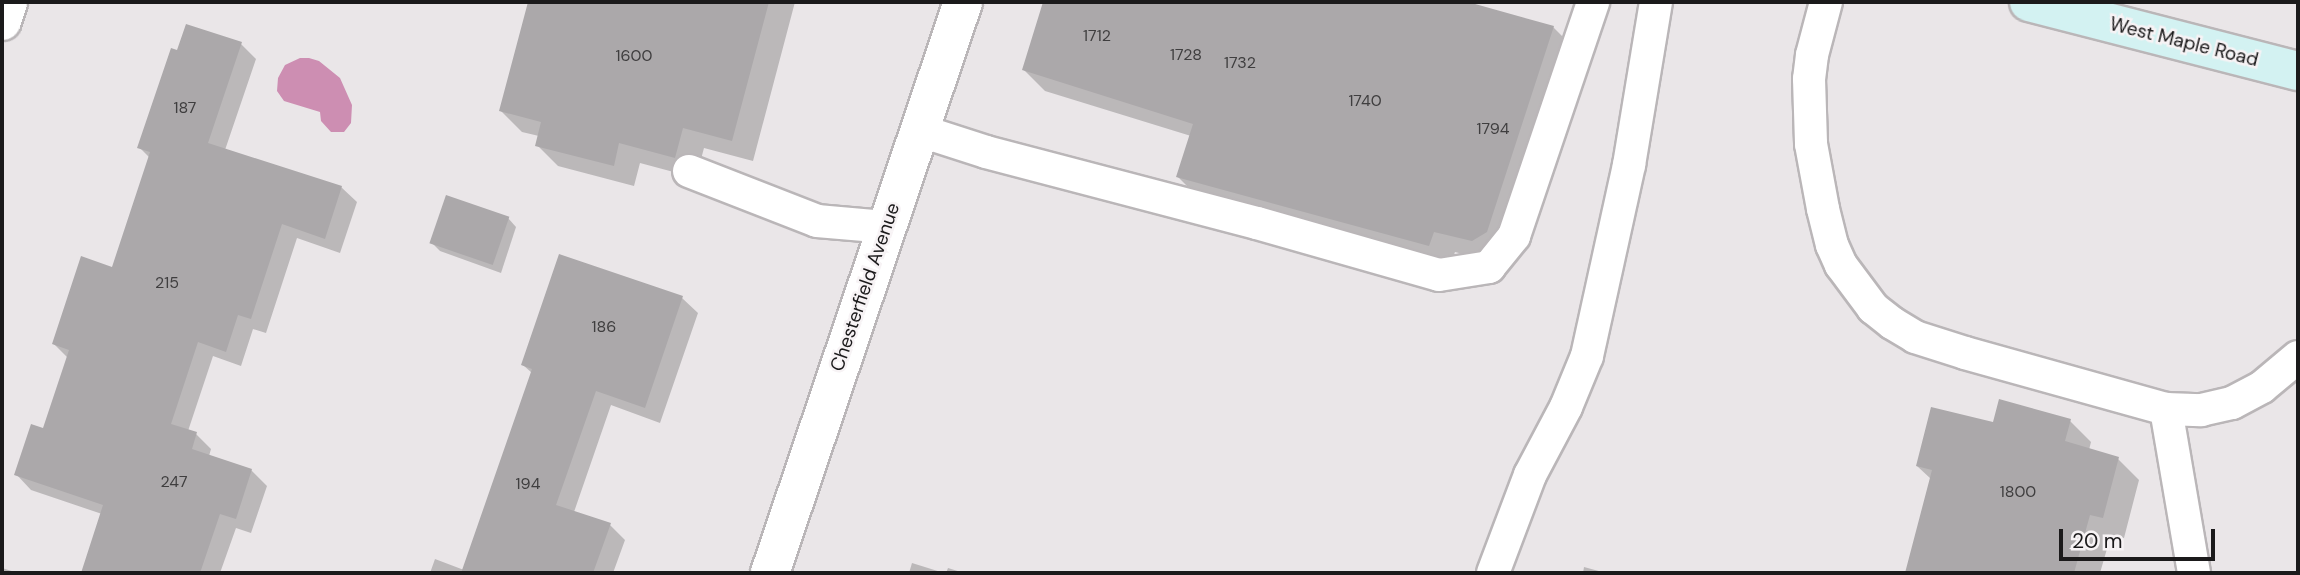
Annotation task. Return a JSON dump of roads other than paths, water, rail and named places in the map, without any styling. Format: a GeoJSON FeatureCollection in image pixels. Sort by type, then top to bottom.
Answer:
{"type":"FeatureCollection","features":[{"type":"Feature","properties":{"kind":"main road","name":"West Maple Road"},"geometry":{"type":"LineString","coordinates":[[2029,2],[2298,71]]}},
{"type":"Feature","properties":{"kind":"street"},"geometry":{"type":"LineString","coordinates":[[2,21],[8,2]]}},
{"type":"Feature","properties":{"kind":"street","name":"Chesterfield Avenue"},"geometry":{"type":"LineString","coordinates":[[770,573],[963,2]]}},
{"type":"Feature","properties":{"kind":"lane"},"geometry":{"type":"LineString","coordinates":[[918,130],[986,152],[1256,223],[1439,275],[1489,267],[1514,236],[1593,2]]}},
{"type":"Feature","properties":{"kind":"lane"},"geometry":{"type":"LineString","coordinates":[[1493,573],[1530,475],[1566,407],[1587,356],[1626,177],[1657,2]]}},
{"type":"Feature","properties":{"kind":"lane"},"geometry":{"type":"LineString","coordinates":[[1826,2],[1812,55],[1811,144],[1832,245],[1849,275],[1873,308],[1915,337],[2166,409],[2201,410],[2232,403],[2262,387],[2298,357]]}},
{"type":"Feature","properties":{"kind":"lane"},"geometry":{"type":"LineString","coordinates":[[689,171],[817,221],[885,227]]}},
{"type":"Feature","properties":{"kind":"lane"},"geometry":{"type":"LineString","coordinates":[[2166,409],[2194,573]]}}]}
